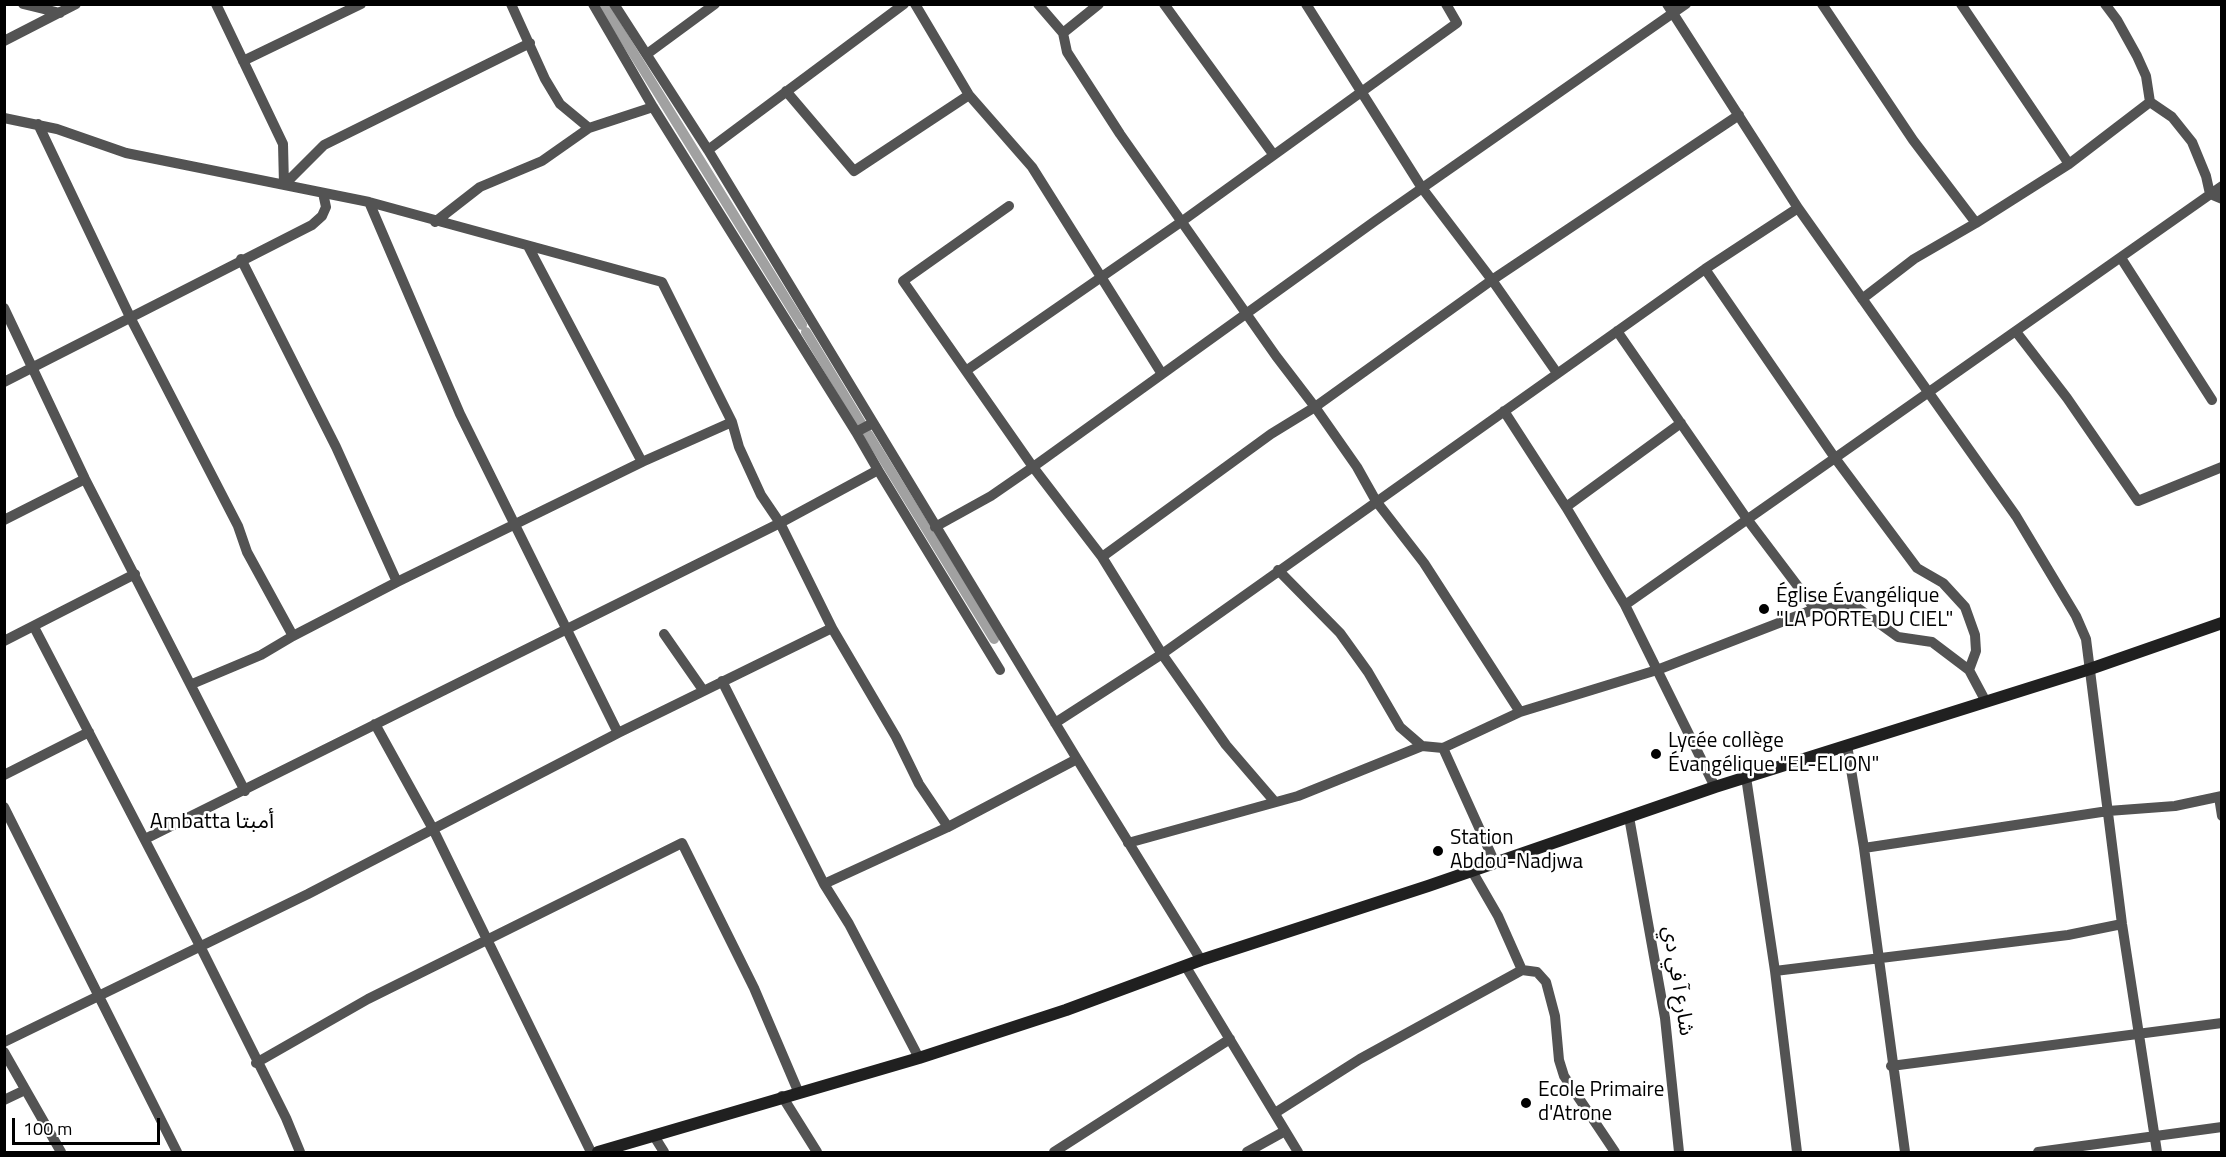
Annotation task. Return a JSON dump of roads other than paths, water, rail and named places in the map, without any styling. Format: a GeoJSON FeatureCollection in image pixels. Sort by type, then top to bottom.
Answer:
{"type":"FeatureCollection","features":[{"type":"Feature","properties":{"kind":"street"},"geometry":{"type":"LineString","coordinates":[[23,4],[60,13]]}},
{"type":"Feature","properties":{"kind":"street"},"geometry":{"type":"LineString","coordinates":[[4,41],[76,4]]}},
{"type":"Feature","properties":{"kind":"street"},"geometry":{"type":"LineString","coordinates":[[216,4],[283,144],[284,185]]}},
{"type":"Feature","properties":{"kind":"street"},"geometry":{"type":"LineString","coordinates":[[243,61],[361,4]]}},
{"type":"Feature","properties":{"kind":"street"},"geometry":{"type":"LineString","coordinates":[[511,4],[545,79],[560,104],[589,129]]}},
{"type":"Feature","properties":{"kind":"street"},"geometry":{"type":"LineString","coordinates":[[593,4],[653,106],[856,432],[1000,670]]}},
{"type":"Feature","properties":{"kind":"street"},"geometry":{"type":"LineString","coordinates":[[614,4],[708,150],[935,527],[1202,960]]}},
{"type":"Feature","properties":{"kind":"street"},"geometry":{"type":"LineString","coordinates":[[646,54],[715,4]]}},
{"type":"Feature","properties":{"kind":"street"},"geometry":{"type":"LineString","coordinates":[[708,150],[904,4]]}},
{"type":"Feature","properties":{"kind":"street"},"geometry":{"type":"LineString","coordinates":[[915,4],[969,94],[1032,167],[1162,374]]}},
{"type":"Feature","properties":{"kind":"street"},"geometry":{"type":"LineString","coordinates":[[1038,4],[1063,33],[1067,52],[1181,222],[1357,467],[1376,501],[1424,563],[1520,712]]}},
{"type":"Feature","properties":{"kind":"street"},"geometry":{"type":"LineString","coordinates":[[1063,33],[1099,4]]}},
{"type":"Feature","properties":{"kind":"street"},"geometry":{"type":"LineString","coordinates":[[1164,4],[1274,154]]}},
{"type":"Feature","properties":{"kind":"street"},"geometry":{"type":"LineString","coordinates":[[1306,4],[1422,188],[1492,280],[1557,373]]}},
{"type":"Feature","properties":{"kind":"street"},"geometry":{"type":"LineString","coordinates":[[1316,18],[1319,4]]}},
{"type":"Feature","properties":{"kind":"street"},"geometry":{"type":"LineString","coordinates":[[967,370],[1181,222],[1457,22],[1446,4]]}},
{"type":"Feature","properties":{"kind":"street"},"geometry":{"type":"LineString","coordinates":[[935,527],[992,496],[1670,9],[1686,4]]}},
{"type":"Feature","properties":{"kind":"street"},"geometry":{"type":"LineString","coordinates":[[1822,4],[1945,186],[1976,223]]}},
{"type":"Feature","properties":{"kind":"street"},"geometry":{"type":"LineString","coordinates":[[1961,4],[2070,164]]}},
{"type":"Feature","properties":{"kind":"street"},"geometry":{"type":"LineString","coordinates":[[2105,4],[2137,56],[2146,76],[2150,102],[2172,117],[2192,142],[2206,176],[2210,194]]}},
{"type":"Feature","properties":{"kind":"street"},"geometry":{"type":"LineString","coordinates":[[1670,9],[1798,208],[2016,516],[2076,616],[2086,639],[2122,924],[2157,1152]]}},
{"type":"Feature","properties":{"kind":"street"},"geometry":{"type":"LineString","coordinates":[[284,185],[324,145],[530,43]]}},
{"type":"Feature","properties":{"kind":"street"},"geometry":{"type":"LineString","coordinates":[[786,91],[854,171],[969,94]]}},
{"type":"Feature","properties":{"kind":"street"},"geometry":{"type":"LineString","coordinates":[[1862,299],[1914,260],[2070,164],[2150,102]]}},
{"type":"Feature","properties":{"kind":"street"},"geometry":{"type":"LineString","coordinates":[[435,222],[480,187],[542,161],[589,129],[653,106]]}},
{"type":"Feature","properties":{"kind":"street"},"geometry":{"type":"LineString","coordinates":[[1102,557],[1271,434],[1315,407],[1492,280],[1739,115]]}},
{"type":"Feature","properties":{"kind":"street"},"geometry":{"type":"LineString","coordinates":[[4,118],[38,124],[126,153],[369,202],[435,222],[662,282],[732,422],[739,447],[761,495],[780,523],[832,628],[896,737],[919,784],[948,827]]}},
{"type":"Feature","properties":{"kind":"street"},"geometry":{"type":"LineString","coordinates":[[38,124],[131,319],[238,526],[247,552],[293,636]]}},
{"type":"Feature","properties":{"kind":"street"},"geometry":{"type":"LineString","coordinates":[[1625,604],[1929,391],[2017,333],[2222,186]]}},
{"type":"Feature","properties":{"kind":"street"},"geometry":{"type":"LineString","coordinates":[[4,382],[312,225],[322,216],[326,207],[323,193]]}},
{"type":"Feature","properties":{"kind":"street"},"geometry":{"type":"LineString","coordinates":[[2210,194],[2222,199]]}},
{"type":"Feature","properties":{"kind":"street"},"geometry":{"type":"LineString","coordinates":[[369,202],[460,414],[618,733]]}},
{"type":"Feature","properties":{"kind":"street"},"geometry":{"type":"LineString","coordinates":[[1010,206],[903,281],[1033,467],[1102,557],[1162,654],[1226,745],[1275,802]]}},
{"type":"Feature","properties":{"kind":"street"},"geometry":{"type":"LineString","coordinates":[[1055,723],[1162,654],[1705,269],[1798,208]]}},
{"type":"Feature","properties":{"kind":"street"},"geometry":{"type":"LineString","coordinates":[[528,246],[642,462]]}},
{"type":"Feature","properties":{"kind":"street"},"geometry":{"type":"LineString","coordinates":[[2121,258],[2212,400]]}},
{"type":"Feature","properties":{"kind":"street"},"geometry":{"type":"LineString","coordinates":[[241,260],[336,447],[397,582]]}},
{"type":"Feature","properties":{"kind":"street"},"geometry":{"type":"LineString","coordinates":[[1705,269],[1835,458],[1917,568],[1942,583],[1965,608],[1975,635],[1976,651],[1969,670]]}},
{"type":"Feature","properties":{"kind":"street"},"geometry":{"type":"LineString","coordinates":[[4,308],[35,368],[85,479],[245,790]]}},
{"type":"Feature","properties":{"kind":"street"},"geometry":{"type":"LineString","coordinates":[[1617,331],[1747,519],[1815,609]]}},
{"type":"Feature","properties":{"kind":"street"},"geometry":{"type":"LineString","coordinates":[[2017,333],[2067,398],[2138,501],[2222,467]]}},
{"type":"Feature","properties":{"kind":"street"},"geometry":{"type":"LineString","coordinates":[[1504,411],[1625,604],[1715,786]]}},
{"type":"Feature","properties":{"kind":"street"},"geometry":{"type":"LineString","coordinates":[[192,684],[261,655],[397,582],[642,462],[732,422]]}},
{"type":"Feature","properties":{"kind":"street"},"geometry":{"type":"LineString","coordinates":[[856,432],[873,423]]}},
{"type":"Feature","properties":{"kind":"street"},"geometry":{"type":"LineString","coordinates":[[1566,507],[1681,423]]}},
{"type":"Feature","properties":{"kind":"street"},"geometry":{"type":"LineString","coordinates":[[145,839],[566,627],[780,523],[878,470]]}},
{"type":"Feature","properties":{"kind":"street"},"geometry":{"type":"LineString","coordinates":[[4,520],[85,479]]}},
{"type":"Feature","properties":{"kind":"street"},"geometry":{"type":"LineString","coordinates":[[1278,570],[1340,633],[1368,672],[1400,727],[1422,746]]}},
{"type":"Feature","properties":{"kind":"street"},"geometry":{"type":"LineString","coordinates":[[4,641],[135,573]]}},
{"type":"Feature","properties":{"kind":"street"},"geometry":{"type":"LineString","coordinates":[[1128,843],[1298,796],[1422,746],[1443,748],[1520,712],[1657,670],[1815,609],[1855,606],[1898,638],[1932,642],[1969,670],[1985,700]]}},
{"type":"Feature","properties":{"kind":"street"},"geometry":{"type":"LineString","coordinates":[[598,1152],[798,1091],[919,1058],[1066,1010],[1202,960],[1496,863],[1715,786],[2090,669],[2222,622]]}},
{"type":"Feature","properties":{"kind":"street"},"geometry":{"type":"LineString","coordinates":[[34,627],[200,946],[256,1063],[286,1118],[300,1152]]}},
{"type":"Feature","properties":{"kind":"street"},"geometry":{"type":"LineString","coordinates":[[4,1042],[308,894],[618,733],[832,628]]}},
{"type":"Feature","properties":{"kind":"street"},"geometry":{"type":"LineString","coordinates":[[664,634],[703,690]]}},
{"type":"Feature","properties":{"kind":"street"},"geometry":{"type":"LineString","coordinates":[[722,681],[824,884],[849,924],[919,1058]]}},
{"type":"Feature","properties":{"kind":"street"},"geometry":{"type":"LineString","coordinates":[[375,724],[433,829],[591,1152]]}},
{"type":"Feature","properties":{"kind":"street"},"geometry":{"type":"LineString","coordinates":[[4,775],[89,732]]}},
{"type":"Feature","properties":{"kind":"street"},"geometry":{"type":"LineString","coordinates":[[1846,745],[1880,957],[1892,1066],[1905,1152]]}},
{"type":"Feature","properties":{"kind":"street"},"geometry":{"type":"LineString","coordinates":[[1443,748],[1496,863]]}},
{"type":"Feature","properties":{"kind":"street"},"geometry":{"type":"LineString","coordinates":[[824,884],[948,827],[1077,759]]}},
{"type":"Feature","properties":{"kind":"street"},"geometry":{"type":"LineString","coordinates":[[1746,777],[1797,1152]]}},
{"type":"Feature","properties":{"kind":"street"},"geometry":{"type":"LineString","coordinates":[[1864,848],[2108,811],[2175,806],[2220,796],[2222,816]]}},
{"type":"Feature","properties":{"kind":"street"},"geometry":{"type":"LineString","coordinates":[[4,807],[100,994],[177,1152]]}},
{"type":"Feature","properties":{"kind":"street","name":"شارع آ في دي"},"geometry":{"type":"LineString","coordinates":[[1629,817],[1665,1018],[1679,1152]]}},
{"type":"Feature","properties":{"kind":"street"},"geometry":{"type":"LineString","coordinates":[[256,1063],[368,999],[487,942],[682,843],[754,988],[798,1091]]}},
{"type":"Feature","properties":{"kind":"street"},"geometry":{"type":"LineString","coordinates":[[1472,871],[1498,916],[1522,970]]}},
{"type":"Feature","properties":{"kind":"street"},"geometry":{"type":"LineString","coordinates":[[1774,970],[2068,935],[2122,924]]}},
{"type":"Feature","properties":{"kind":"street"},"geometry":{"type":"LineString","coordinates":[[1186,967],[1298,1152]]}},
{"type":"Feature","properties":{"kind":"street"},"geometry":{"type":"LineString","coordinates":[[1275,1113],[1360,1059],[1522,970],[1537,972],[1546,982],[1555,1016],[1559,1060],[1564,1076],[1615,1152]]}},
{"type":"Feature","properties":{"kind":"street"},"geometry":{"type":"LineString","coordinates":[[1892,1066],[2222,1023]]}},
{"type":"Feature","properties":{"kind":"street"},"geometry":{"type":"LineString","coordinates":[[1054,1152],[1230,1039]]}},
{"type":"Feature","properties":{"kind":"street"},"geometry":{"type":"LineString","coordinates":[[4,1052],[61,1152]]}},
{"type":"Feature","properties":{"kind":"street"},"geometry":{"type":"LineString","coordinates":[[4,1100],[25,1090]]}},
{"type":"Feature","properties":{"kind":"street"},"geometry":{"type":"LineString","coordinates":[[782,1096],[817,1152]]}},
{"type":"Feature","properties":{"kind":"street"},"geometry":{"type":"LineString","coordinates":[[2038,1152],[2222,1127]]}},
{"type":"Feature","properties":{"kind":"street"},"geometry":{"type":"LineString","coordinates":[[1247,1152],[1285,1131]]}},
{"type":"Feature","properties":{"kind":"street"},"geometry":{"type":"LineString","coordinates":[[654,1136],[664,1152]]}},
{"type":"Feature","properties":{"kind":"waterway"},"geometry":{"type":"LineString","coordinates":[[603,4],[802,325]]}},
{"type":"Feature","properties":{"kind":"waterway"},"geometry":{"type":"LineString","coordinates":[[806,332],[861,423]]}},
{"type":"Feature","properties":{"kind":"waterway"},"geometry":{"type":"LineString","coordinates":[[868,434],[994,639]]}},
{"type":"Feature","properties":{"kind":"place","name":"Église Évangélique \"LA PORTE DU CIEL\""},"geometry":{"type":"Point","coordinates":[1764,609]}},
{"type":"Feature","properties":{"kind":"place","name":"Lycée collège Évangélique \"EL-ELION\""},"geometry":{"type":"Point","coordinates":[1656,754]}},
{"type":"Feature","properties":{"kind":"place","name":"Station Abdou-Nadjwa"},"geometry":{"type":"Point","coordinates":[1438,851]}},
{"type":"Feature","properties":{"kind":"place","name":"Ecole Primaire d'Atrone"},"geometry":{"type":"Point","coordinates":[1526,1103]}},
{"type":"Feature","properties":{"kind":"district","name":"Ambatta أمبتا"},"geometry":{"type":"Point","coordinates":[212,823]}}]}
